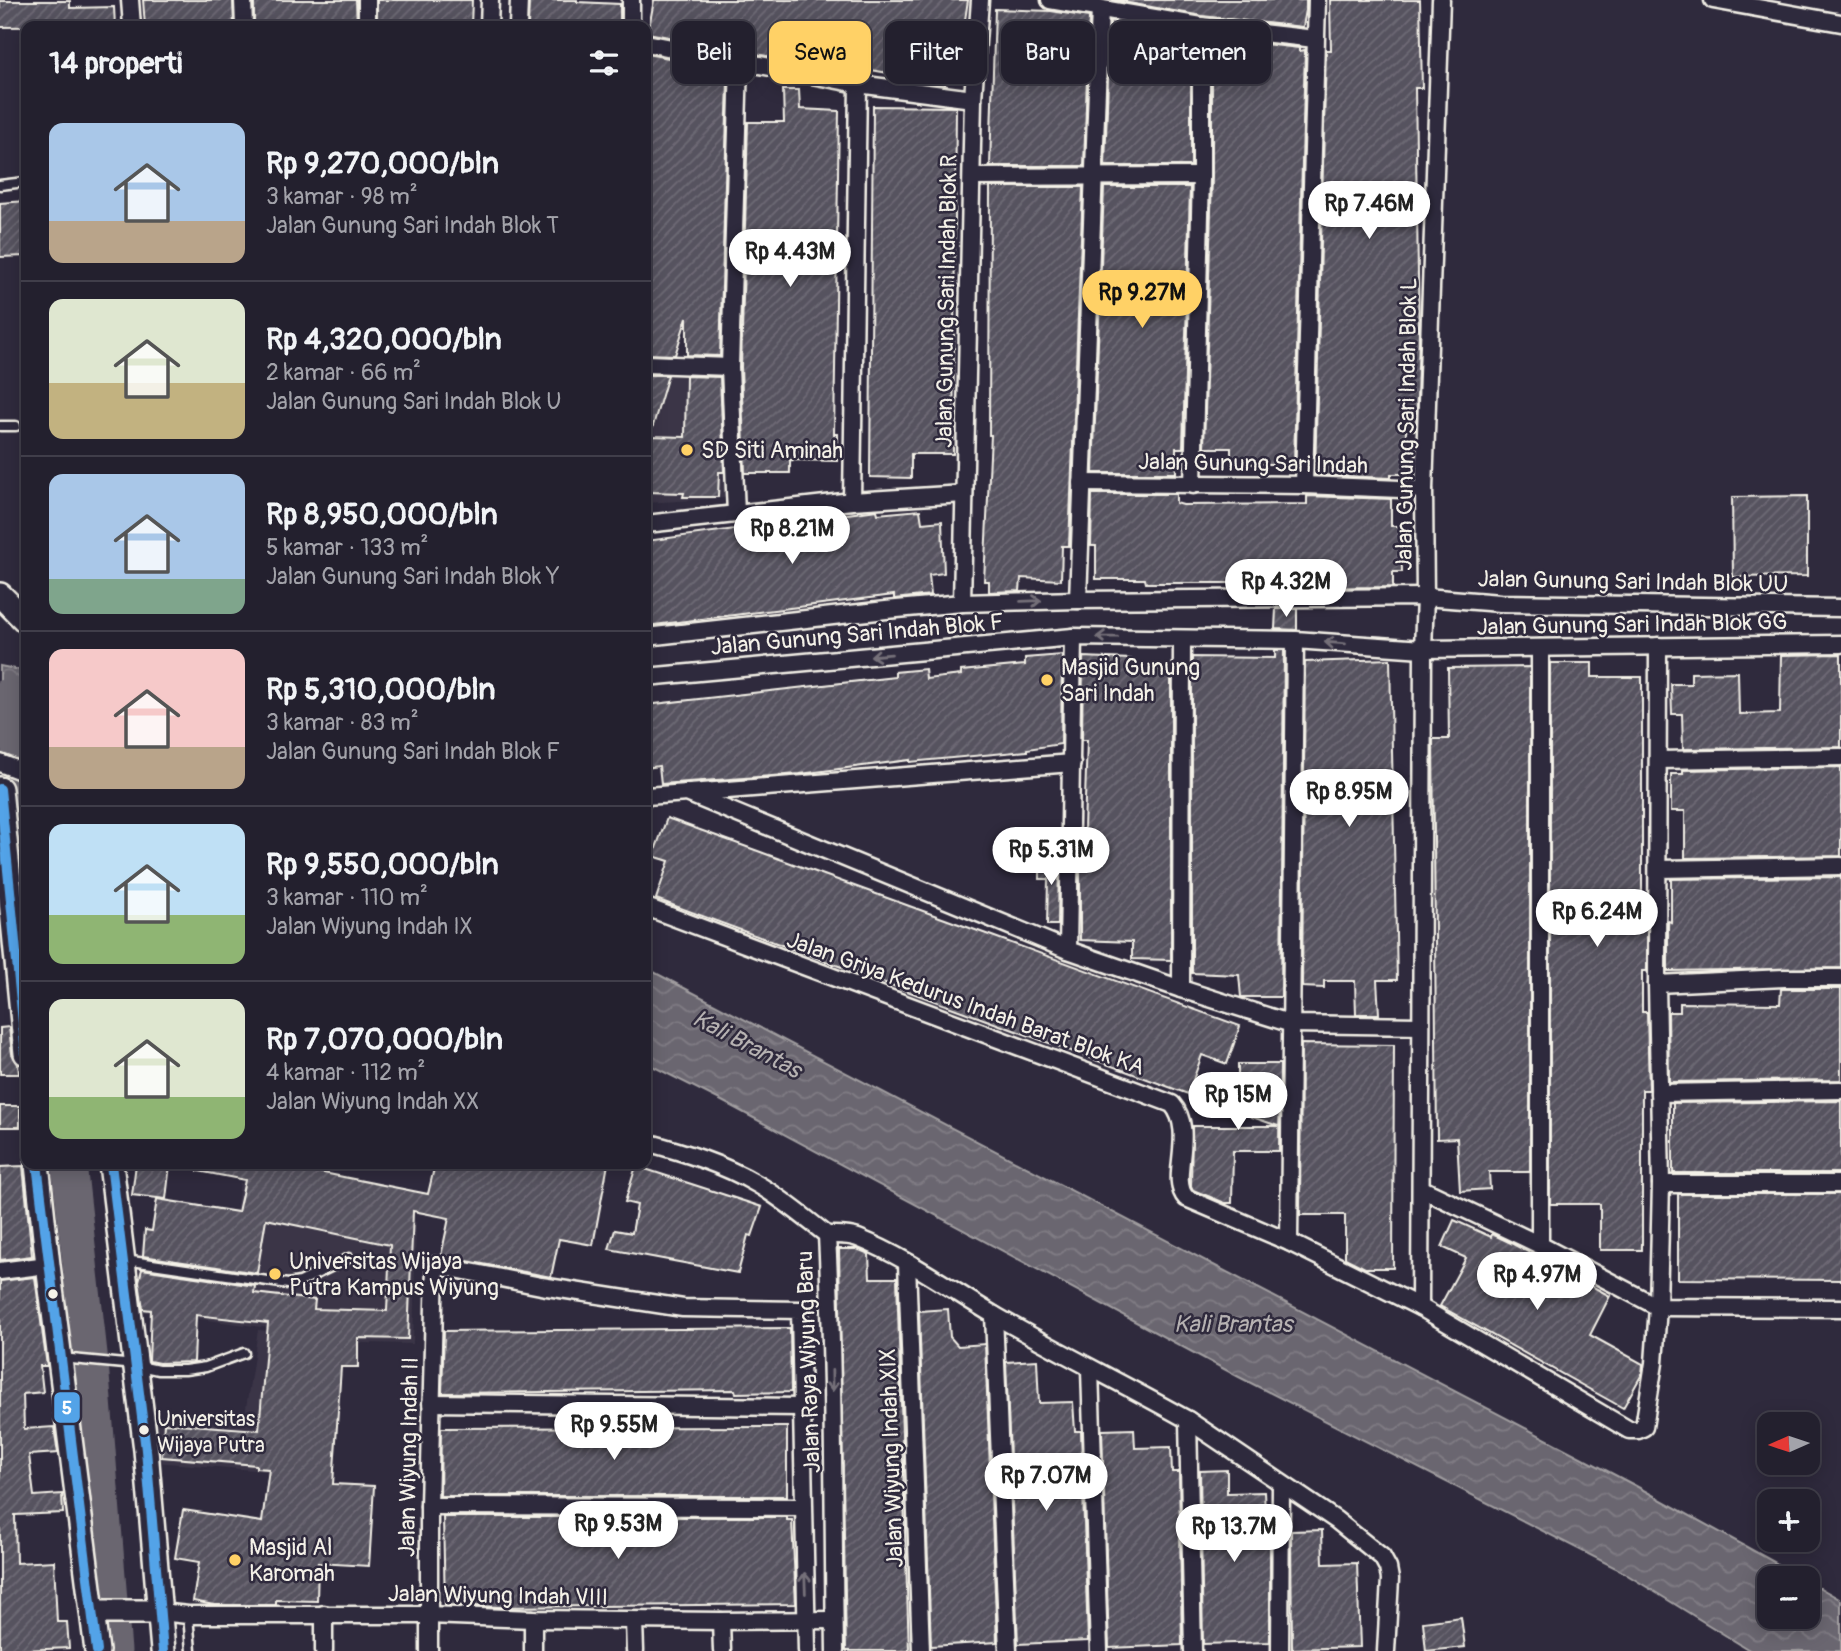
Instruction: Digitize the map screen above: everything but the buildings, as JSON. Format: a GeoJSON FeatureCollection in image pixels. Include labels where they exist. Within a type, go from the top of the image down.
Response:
{"type":"FeatureCollection","features":[{"type":"Feature","properties":{"kind":"main road"},"geometry":{"type":"LineString","coordinates":[[0,595],[21,616]]}},
{"type":"Feature","properties":{"kind":"main road"},"geometry":{"type":"LineString","coordinates":[[0,789],[21,1005]]}},
{"type":"Feature","properties":{"kind":"main road"},"geometry":{"type":"LineString","coordinates":[[38,1169],[48,1265],[99,1612],[97,1651]]}},
{"type":"Feature","properties":{"kind":"main road"},"geometry":{"type":"LineString","coordinates":[[112,1169],[122,1260],[129,1365],[146,1450],[157,1612],[163,1651]]}},
{"type":"Feature","properties":{"kind":"main road"},"geometry":{"type":"LineString","coordinates":[[99,1612],[157,1612]]}},
{"type":"Feature","properties":{"kind":"street"},"geometry":{"type":"LineString","coordinates":[[130,0],[132,21]]}},
{"type":"Feature","properties":{"kind":"street"},"geometry":{"type":"LineString","coordinates":[[243,0],[244,21]]}},
{"type":"Feature","properties":{"kind":"street"},"geometry":{"type":"LineString","coordinates":[[367,0],[367,21]]}},
{"type":"Feature","properties":{"kind":"street"},"geometry":{"type":"LineString","coordinates":[[489,21],[491,0]]}},
{"type":"Feature","properties":{"kind":"street"},"geometry":{"type":"LineString","coordinates":[[518,21],[519,0]]}},
{"type":"Feature","properties":{"kind":"street"},"geometry":{"type":"LineString","coordinates":[[631,0],[631,21]]}},
{"type":"Feature","properties":{"kind":"street","name":"Jalan Gunung Sari Indah Blok R"},"geometry":{"type":"LineString","coordinates":[[962,603],[973,99],[981,0]]}},
{"type":"Feature","properties":{"kind":"street"},"geometry":{"type":"LineString","coordinates":[[1050,0],[1173,21]]}},
{"type":"Feature","properties":{"kind":"street"},"geometry":{"type":"LineString","coordinates":[[1304,485],[1317,0]]}},
{"type":"Feature","properties":{"kind":"street","name":"Jalan Gunung Sari Indah Blok L"},"geometry":{"type":"LineString","coordinates":[[1420,1307],[1424,490],[1441,0]]}},
{"type":"Feature","properties":{"kind":"street"},"geometry":{"type":"LineString","coordinates":[[1713,0],[1841,23]]}},
{"type":"Feature","properties":{"kind":"street"},"geometry":{"type":"LineString","coordinates":[[1079,600],[1100,8]]}},
{"type":"Feature","properties":{"kind":"street"},"geometry":{"type":"LineString","coordinates":[[1271,34],[1315,39]]}},
{"type":"Feature","properties":{"kind":"street"},"geometry":{"type":"LineString","coordinates":[[651,44],[672,48]]}},
{"type":"Feature","properties":{"kind":"street"},"geometry":{"type":"LineString","coordinates":[[736,514],[730,367],[738,84]]}},
{"type":"Feature","properties":{"kind":"street"},"geometry":{"type":"LineString","coordinates":[[852,501],[858,84],[973,99]]}},
{"type":"Feature","properties":{"kind":"street"},"geometry":{"type":"LineString","coordinates":[[1193,485],[1201,84]]}},
{"type":"Feature","properties":{"kind":"street"},"geometry":{"type":"LineString","coordinates":[[972,177],[1201,176]]}},
{"type":"Feature","properties":{"kind":"street"},"geometry":{"type":"LineString","coordinates":[[651,364],[730,367]]}},
{"type":"Feature","properties":{"kind":"street","name":"Jalan Gunung Sari Indah"},"geometry":{"type":"LineString","coordinates":[[1082,483],[1304,485],[1424,490]]}},
{"type":"Feature","properties":{"kind":"street"},"geometry":{"type":"LineString","coordinates":[[651,523],[852,501],[964,494]]}},
{"type":"Feature","properties":{"kind":"street","name":"Jalan Gunung Sari Indah Blok UU"},"geometry":{"type":"LineString","coordinates":[[651,636],[962,603],[1079,600],[1425,597],[1500,603],[1841,608]]}},
{"type":"Feature","properties":{"kind":"street"},"geometry":{"type":"LineString","coordinates":[[1068,950],[1073,637]]}},
{"type":"Feature","properties":{"kind":"street","name":"Jalan Gunung Sari Indah Blok F"},"geometry":{"type":"LineString","coordinates":[[651,677],[1073,637],[1295,640],[1423,649]]}},
{"type":"Feature","properties":{"kind":"street"},"geometry":{"type":"LineString","coordinates":[[1181,989],[1182,639]]}},
{"type":"Feature","properties":{"kind":"street"},"geometry":{"type":"LineString","coordinates":[[1289,1242],[1295,640]]}},
{"type":"Feature","properties":{"kind":"street","name":"Jalan Gunung Sari Indah Blok GG"},"geometry":{"type":"LineString","coordinates":[[1423,649],[1841,644]]}},
{"type":"Feature","properties":{"kind":"street"},"geometry":{"type":"LineString","coordinates":[[1658,646],[1657,984],[1661,1184],[1658,1307]]}},
{"type":"Feature","properties":{"kind":"street"},"geometry":{"type":"LineString","coordinates":[[1540,648],[1540,1245]]}},
{"type":"Feature","properties":{"kind":"street"},"geometry":{"type":"LineString","coordinates":[[1659,760],[1841,757]]}},
{"type":"Feature","properties":{"kind":"street"},"geometry":{"type":"LineString","coordinates":[[0,763],[21,770]]}},
{"type":"Feature","properties":{"kind":"street"},"geometry":{"type":"LineString","coordinates":[[651,796],[1072,763]]}},
{"type":"Feature","properties":{"kind":"street"},"geometry":{"type":"LineString","coordinates":[[687,793],[1068,950],[1181,989],[1292,1024],[1420,1026]]}},
{"type":"Feature","properties":{"kind":"street"},"geometry":{"type":"LineString","coordinates":[[1658,869],[1841,866]]}},
{"type":"Feature","properties":{"kind":"street","name":"Jalan Griya Kedurus Indah Barat Blok KA"},"geometry":{"type":"LineString","coordinates":[[651,909],[1172,1104],[1183,1125],[1180,1182],[1184,1197],[1289,1242],[1420,1307],[1635,1429],[1644,1427],[1654,1363],[1658,1307]]}},
{"type":"Feature","properties":{"kind":"street"},"geometry":{"type":"LineString","coordinates":[[1657,984],[1841,978]]}},
{"type":"Feature","properties":{"kind":"street"},"geometry":{"type":"LineString","coordinates":[[1658,1093],[1841,1090]]}},
{"type":"Feature","properties":{"kind":"street","name":"Jalan Raya Wiyung Baru"},"geometry":{"type":"LineString","coordinates":[[651,1143],[675,1150],[757,1183],[827,1235],[835,1501],[835,1651]]}},
{"type":"Feature","properties":{"kind":"street"},"geometry":{"type":"LineString","coordinates":[[1661,1184],[1841,1184]]}},
{"type":"Feature","properties":{"kind":"street"},"geometry":{"type":"LineString","coordinates":[[1422,1189],[1540,1245],[1658,1307],[1841,1308]]}},
{"type":"Feature","properties":{"kind":"street"},"geometry":{"type":"LineString","coordinates":[[827,1235],[858,1237],[1090,1369],[1188,1420],[1336,1520],[1382,1557],[1388,1568],[1391,1579],[1386,1651]]}},
{"type":"Feature","properties":{"kind":"street","name":"Jalan Wiyung Indah XIX"},"geometry":{"type":"LineString","coordinates":[[907,1263],[921,1651]]}},
{"type":"Feature","properties":{"kind":"street"},"geometry":{"type":"LineString","coordinates":[[0,1271],[48,1265]]}},
{"type":"Feature","properties":{"kind":"street","name":"Jalan Raya Wiyung Baru"},"geometry":{"type":"LineString","coordinates":[[435,1265],[541,1286],[683,1308],[800,1310],[807,1651]]}},
{"type":"Feature","properties":{"kind":"street","name":"Jalan Wiyung Indah II"},"geometry":{"type":"LineString","coordinates":[[429,1651],[429,1506],[435,1265]]}},
{"type":"Feature","properties":{"kind":"street"},"geometry":{"type":"LineString","coordinates":[[994,1315],[1008,1651]]}},
{"type":"Feature","properties":{"kind":"street"},"geometry":{"type":"LineString","coordinates":[[1090,1369],[1099,1651]]}},
{"type":"Feature","properties":{"kind":"street"},"geometry":{"type":"LineString","coordinates":[[431,1403],[802,1407]]}},
{"type":"Feature","properties":{"kind":"street"},"geometry":{"type":"LineString","coordinates":[[1188,1420],[1193,1651]]}},
{"type":"Feature","properties":{"kind":"street"},"geometry":{"type":"LineString","coordinates":[[1280,1651],[1281,1484]]}},
{"type":"Feature","properties":{"kind":"street"},"geometry":{"type":"LineString","coordinates":[[429,1506],[803,1507]]}},
{"type":"Feature","properties":{"kind":"street","name":"Jalan Wiyung Indah VIII"},"geometry":{"type":"LineString","coordinates":[[157,1612],[188,1615],[834,1620]]}},
{"type":"Feature","properties":{"kind":"street"},"geometry":{"type":"LineString","coordinates":[[324,1614],[324,1651]]}},
{"type":"Feature","properties":{"kind":"street"},"geometry":{"type":"LineString","coordinates":[[533,1619],[533,1651]]}},
{"type":"Feature","properties":{"kind":"street"},"geometry":{"type":"LineString","coordinates":[[634,1620],[635,1651]]}},
{"type":"Feature","properties":{"kind":"street"},"geometry":{"type":"LineString","coordinates":[[722,1621],[722,1651]]}},
{"type":"Feature","properties":{"kind":"lane"},"geometry":{"type":"LineString","coordinates":[[0,185],[21,183]]}},
{"type":"Feature","properties":{"kind":"lane"},"geometry":{"type":"LineString","coordinates":[[0,426],[16,426]]}},
{"type":"Feature","properties":{"kind":"lane"},"geometry":{"type":"LineString","coordinates":[[122,1260],[288,1284],[300,1282],[349,1258]]}},
{"type":"Feature","properties":{"kind":"lane"},"geometry":{"type":"LineString","coordinates":[[61,1358],[158,1370],[185,1370],[206,1367],[244,1353]]}},
{"type":"Feature","properties":{"kind":"lane"},"geometry":{"type":"LineString","coordinates":[[188,1615],[191,1651]]}},
{"type":"Feature","properties":{"kind":"shaded area","name":"SD Siti Aminah"},"geometry":{"type":"Polygon","coordinates":[[[671,370],[726,371],[725,498],[651,503],[652,435],[671,370]]]}},
{"type":"Feature","properties":{"kind":"shaded area","name":"Universitas Wijaya Putra Kampus Wiyung"},"geometry":{"type":"Polygon","coordinates":[[[240,1183],[416,1222],[413,1344],[323,1342],[317,1334],[129,1310],[145,1228],[232,1238],[240,1183]]]}},
{"type":"Feature","properties":{"kind":"shaded area"},"geometry":{"type":"Polygon","coordinates":[[[258,1330],[305,1335],[293,1473],[155,1462],[156,1416],[244,1421],[258,1330]]]}},
{"type":"Feature","properties":{"kind":"water"},"geometry":{"type":"Polygon","coordinates":[[[0,666],[21,670],[21,744],[0,738],[0,666]]]}},
{"type":"Feature","properties":{"kind":"water","name":"Kali Brantas"},"geometry":{"type":"Polygon","coordinates":[[[651,971],[1636,1486],[1781,1566],[1757,1566],[1757,1629],[1820,1629],[1820,1588],[1841,1600],[1841,1651],[1751,1651],[1616,1568],[1239,1377],[651,1066],[651,971]]]}},
{"type":"Feature","properties":{"kind":"waterway"},"geometry":{"type":"LineString","coordinates":[[5,697],[21,763]]}},
{"type":"Feature","properties":{"kind":"waterway"},"geometry":{"type":"LineString","coordinates":[[70,1169],[91,1363],[114,1651]]}},
{"type":"Feature","properties":{"kind":"transit line","name":"5"},"geometry":{"type":"LineString","coordinates":[[0,789],[21,1002]]}},
{"type":"Feature","properties":{"kind":"transit line","name":"5"},"geometry":{"type":"LineString","coordinates":[[38,1169],[97,1651]]}},
{"type":"Feature","properties":{"kind":"transit line","name":"5"},"geometry":{"type":"LineString","coordinates":[[112,1169],[146,1450],[163,1651]]}},
{"type":"Feature","properties":{"kind":"place","name":"SD Siti Aminah"},"geometry":{"type":"Point","coordinates":[687,450]}},
{"type":"Feature","properties":{"kind":"place","name":"Masjid Gunung Sari Indah"},"geometry":{"type":"Point","coordinates":[1047,680]}},
{"type":"Feature","properties":{"kind":"place","name":"Universitas Wijaya Putra Kampus Wiyung"},"geometry":{"type":"Point","coordinates":[275,1274]}},
{"type":"Feature","properties":{"kind":"place","name":"Universitas Wijaya Putra"},"geometry":{"type":"Point","coordinates":[144,1430]}},
{"type":"Feature","properties":{"kind":"place","name":"Masjid Al Karomah"},"geometry":{"type":"Point","coordinates":[235,1560]}}]}
